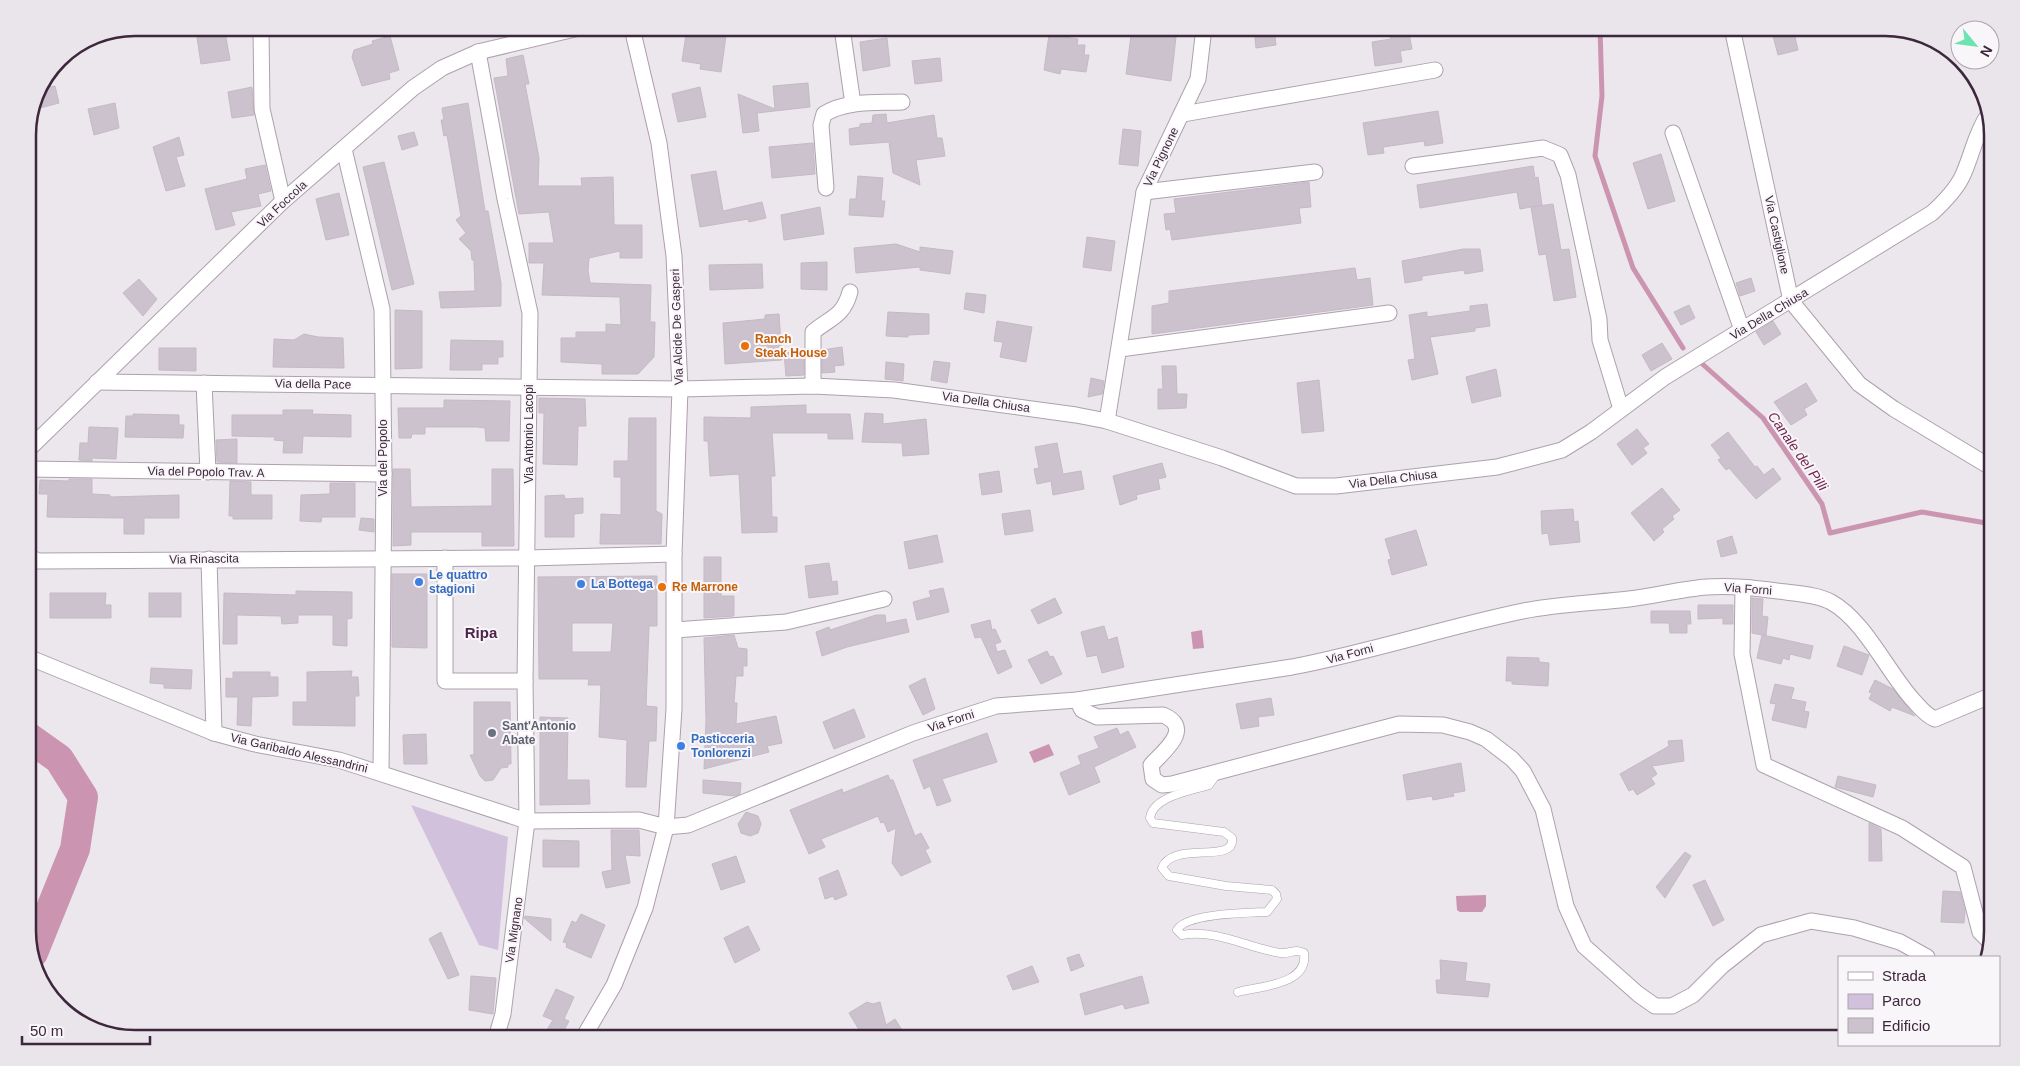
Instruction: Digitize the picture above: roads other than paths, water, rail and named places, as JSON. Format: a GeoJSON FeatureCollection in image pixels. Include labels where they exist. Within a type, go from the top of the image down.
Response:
{"type":"FeatureCollection","features":[{"type":"Feature","properties":{"kind":"street"},"geometry":{"type":"LineString","coordinates":[[261,36],[262,109],[283,201]]}},
{"type":"Feature","properties":{"kind":"street","name":"Via Foccola"},"geometry":{"type":"LineString","coordinates":[[36,442],[283,201],[413,88],[442,68],[478,52],[545,36]]}},
{"type":"Feature","properties":{"kind":"street","name":"Via Alcide De Gasperi"},"geometry":{"type":"LineString","coordinates":[[588,1030],[614,985],[645,908],[666,827],[674,709],[674,554],[680,389],[673,247],[659,142],[634,36]]}},
{"type":"Feature","properties":{"kind":"street"},"geometry":{"type":"LineString","coordinates":[[843,36],[853,104]]}},
{"type":"Feature","properties":{"kind":"street","name":"Via Pignone"},"geometry":{"type":"LineString","coordinates":[[1107,422],[1144,192],[1183,114],[1198,79],[1203,36]]}},
{"type":"Feature","properties":{"kind":"street","name":"Via Castiglione"},"geometry":{"type":"LineString","coordinates":[[1734,36],[1791,301],[1859,384],[1894,409],[1984,463]]}},
{"type":"Feature","properties":{"kind":"street","name":"Via Antonio Lacopi"},"geometry":{"type":"LineString","coordinates":[[478,52],[505,199],[530,313],[525,681],[527,821]]}},
{"type":"Feature","properties":{"kind":"street"},"geometry":{"type":"LineString","coordinates":[[1183,114],[1435,70]]}},
{"type":"Feature","properties":{"kind":"street"},"geometry":{"type":"LineString","coordinates":[[826,188],[821,125],[824,114],[834,108],[853,104],[902,102]]}},
{"type":"Feature","properties":{"kind":"street","name":"Via Della Chiusa"},"geometry":{"type":"LineString","coordinates":[[529,386],[680,389],[813,386],[894,390],[1076,415],[1107,422],[1222,458],[1296,486],[1336,486],[1497,467],[1562,450],[1591,432],[1665,377],[1932,213],[1952,194],[1963,176],[1979,128],[1983,122]]}},
{"type":"Feature","properties":{"kind":"street"},"geometry":{"type":"LineString","coordinates":[[1673,133],[1742,330]]}},
{"type":"Feature","properties":{"kind":"street"},"geometry":{"type":"LineString","coordinates":[[1413,166],[1543,148],[1560,155],[1568,175],[1598,319],[1600,340],[1621,409]]}},
{"type":"Feature","properties":{"kind":"street","name":"Via del Popolo"},"geometry":{"type":"LineString","coordinates":[[344,149],[382,309],[384,474],[381,772]]}},
{"type":"Feature","properties":{"kind":"street"},"geometry":{"type":"LineString","coordinates":[[1144,192],[1314,172]]}},
{"type":"Feature","properties":{"kind":"street"},"geometry":{"type":"LineString","coordinates":[[813,386],[813,332],[838,316],[846,305],[850,292]]}},
{"type":"Feature","properties":{"kind":"street"},"geometry":{"type":"LineString","coordinates":[[1120,349],[1389,313]]}},
{"type":"Feature","properties":{"kind":"street","name":"Via della Pace"},"geometry":{"type":"LineString","coordinates":[[98,382],[529,386]]}},
{"type":"Feature","properties":{"kind":"street"},"geometry":{"type":"LineString","coordinates":[[204,383],[208,472]]}},
{"type":"Feature","properties":{"kind":"street","name":"Via del Popolo Trav. A"},"geometry":{"type":"LineString","coordinates":[[36,469],[384,474]]}},
{"type":"Feature","properties":{"kind":"street","name":"Via Rinascita"},"geometry":{"type":"LineString","coordinates":[[36,560],[528,558],[674,554]]}},
{"type":"Feature","properties":{"kind":"street"},"geometry":{"type":"LineString","coordinates":[[445,558],[445,682],[525,681]]}},
{"type":"Feature","properties":{"kind":"street"},"geometry":{"type":"LineString","coordinates":[[209,559],[214,733]]}},
{"type":"Feature","properties":{"kind":"street","name":"Via Forni"},"geometry":{"type":"LineString","coordinates":[[666,827],[688,825],[913,733],[996,706],[1076,700],[1316,662],[1441,629],[1526,610],[1630,599],[1708,587],[1742,588],[1816,597],[1831,602],[1853,621],[1874,645],[1882,662],[1927,716],[1935,719],[1984,698]]}},
{"type":"Feature","properties":{"kind":"street"},"geometry":{"type":"LineString","coordinates":[[1742,588],[1742,654],[1764,765],[1902,828],[1963,867],[1980,932],[1984,936]]}},
{"type":"Feature","properties":{"kind":"street"},"geometry":{"type":"LineString","coordinates":[[675,630],[786,622],[884,599]]}},
{"type":"Feature","properties":{"kind":"street","name":"Via Garibaldo Alessandrini"},"geometry":{"type":"LineString","coordinates":[[36,660],[214,733],[255,744],[339,760],[381,772],[527,821],[639,820],[666,827]]}},
{"type":"Feature","properties":{"kind":"street"},"geometry":{"type":"LineString","coordinates":[[1076,700],[1082,710],[1097,717],[1163,715],[1172,720],[1176,726],[1176,736],[1151,765],[1151,774],[1162,785],[1172,784],[1398,724],[1443,725],[1470,732],[1486,739],[1512,759],[1523,771],[1543,809],[1566,906],[1584,946],[1638,994],[1655,1006],[1672,1006],[1693,996],[1722,966],[1761,935],[1811,920],[1854,928],[1882,936],[1900,942],[1925,956]]}},
{"type":"Feature","properties":{"kind":"street","name":"Via Mignano"},"geometry":{"type":"LineString","coordinates":[[498,1030],[503,1014],[527,821]]}},
{"type":"Feature","properties":{"kind":"lane"},"geometry":{"type":"LineString","coordinates":[[1213,772],[1214,778],[1209,785],[1157,804],[1150,818],[1153,823],[1224,832],[1232,838],[1233,843],[1230,848],[1220,852],[1177,854],[1168,859],[1162,868],[1169,876],[1226,886],[1272,890],[1276,894],[1277,899],[1267,912],[1194,918],[1180,924],[1177,930],[1182,935],[1193,933],[1219,935],[1283,953],[1299,950],[1304,953],[1305,958],[1298,973],[1288,980],[1238,992]]}},
{"type":"Feature","properties":{"kind":"waterway","name":"Canale del Pilli"},"geometry":{"type":"LineString","coordinates":[[1600,36],[1602,96],[1595,156],[1633,268],[1683,348]]}},
{"type":"Feature","properties":{"kind":"waterway","name":"Canale del Pilli"},"geometry":{"type":"LineString","coordinates":[[1699,361],[1763,418],[1822,504],[1830,533],[1922,512],[1984,523]]}},
{"type":"Feature","properties":{"kind":"waterway"},"geometry":{"type":"LineString","coordinates":[[36,743],[59,759],[83,797],[75,849],[37,943]]}},
{"type":"Feature","properties":{"kind":"place","name":"Ranch Steak House"},"geometry":{"type":"Point","coordinates":[745,346]}},
{"type":"Feature","properties":{"kind":"place","name":"Le quattro stagioni"},"geometry":{"type":"Point","coordinates":[419,582]}},
{"type":"Feature","properties":{"kind":"place","name":"La Bottega"},"geometry":{"type":"Point","coordinates":[581,584]}},
{"type":"Feature","properties":{"kind":"place","name":"Re Marrone"},"geometry":{"type":"Point","coordinates":[662,587]}},
{"type":"Feature","properties":{"kind":"place","name":"Sant'Antonio Abate"},"geometry":{"type":"Point","coordinates":[492,733]}},
{"type":"Feature","properties":{"kind":"place","name":"Pasticceria Tonlorenzi"},"geometry":{"type":"Point","coordinates":[681,746]}},
{"type":"Feature","properties":{"kind":"district","name":"Ripa"},"geometry":{"type":"Point","coordinates":[481,633]}}]}
